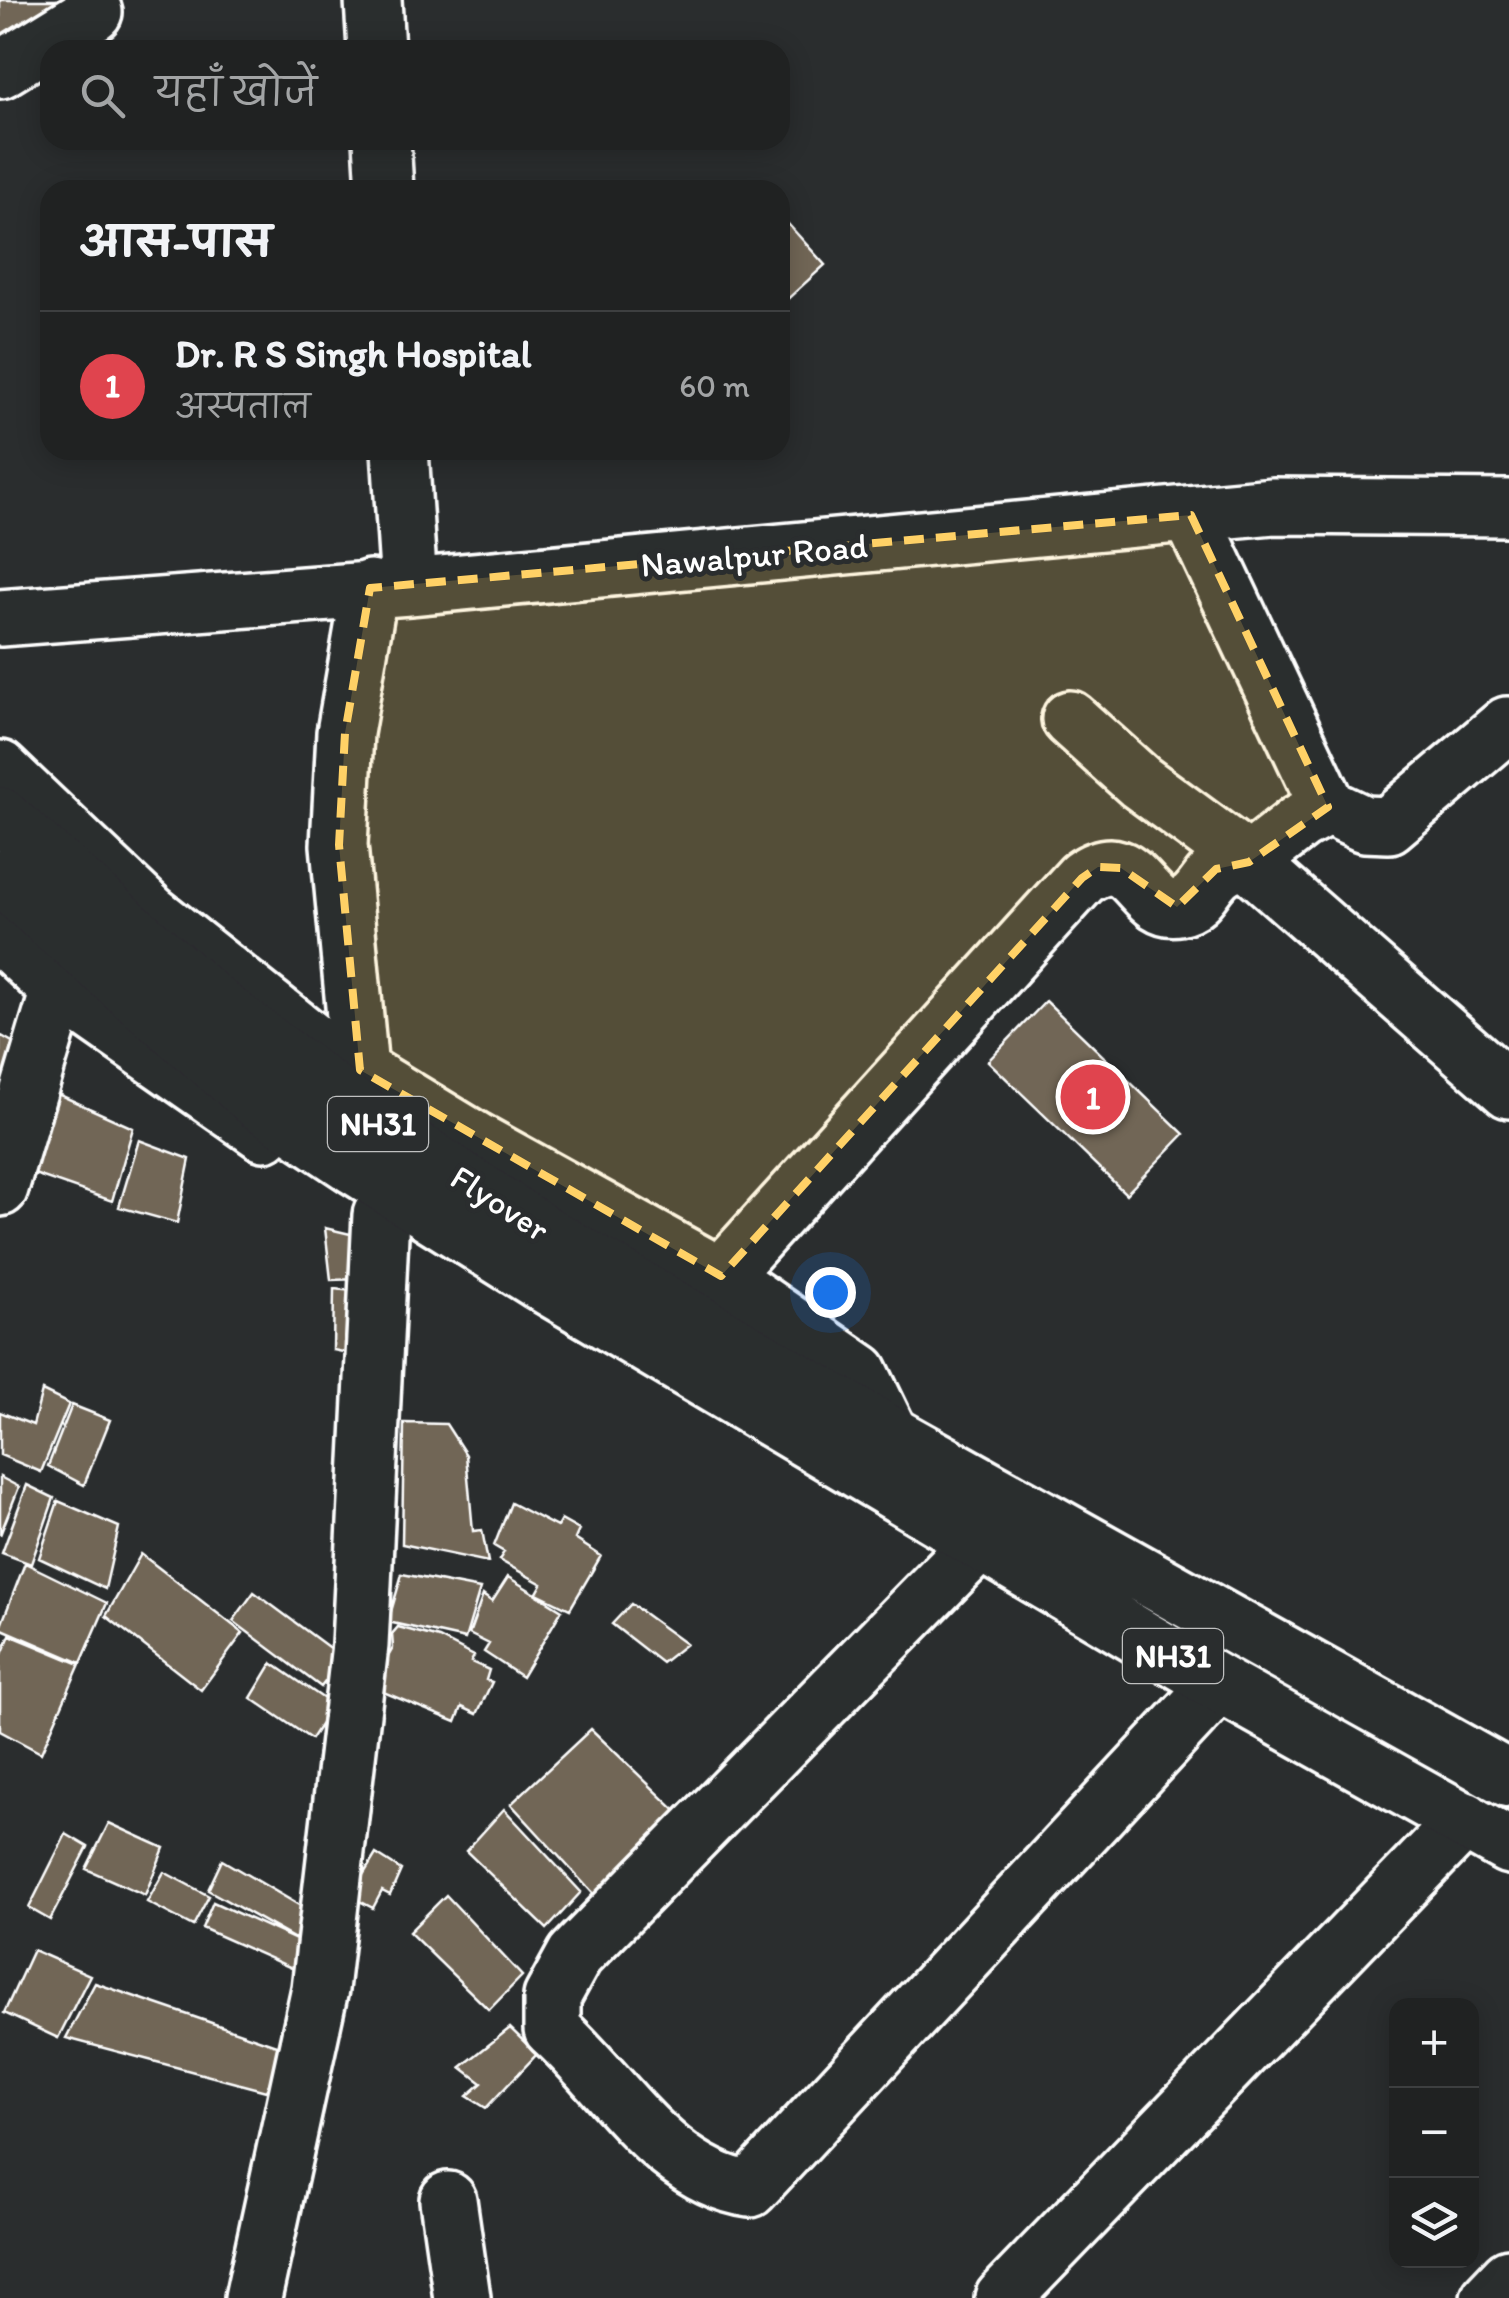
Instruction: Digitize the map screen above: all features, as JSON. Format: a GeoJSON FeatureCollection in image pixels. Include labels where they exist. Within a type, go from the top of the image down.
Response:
{"type":"FeatureCollection","features":[{"type":"Feature","properties":{"kind":"main road"},"geometry":{"type":"LineString","coordinates":[[373,0],[375,40]]}},
{"type":"Feature","properties":{"kind":"main road"},"geometry":{"type":"LineString","coordinates":[[49,40],[94,12]]}},
{"type":"Feature","properties":{"kind":"main road"},"geometry":{"type":"LineString","coordinates":[[0,70],[40,45]]}},
{"type":"Feature","properties":{"kind":"main road"},"geometry":{"type":"LineString","coordinates":[[382,150],[384,180]]}},
{"type":"Feature","properties":{"kind":"main road"},"geometry":{"type":"LineString","coordinates":[[360,1070],[339,845],[345,733],[389,588],[399,460]]}},
{"type":"Feature","properties":{"kind":"main road","name":"Nawalpur Road"},"geometry":{"type":"LineString","coordinates":[[0,618],[389,588],[1273,506],[1509,508]]}},
{"type":"Feature","properties":{"kind":"main road"},"geometry":{"type":"LineString","coordinates":[[1191,514],[1328,807],[1364,824],[1390,825],[1507,725]]}},
{"type":"Feature","properties":{"kind":"main road"},"geometry":{"type":"LineString","coordinates":[[1070,719],[1140,782],[1249,862],[1509,1090]]}},
{"type":"Feature","properties":{"kind":"main road"},"geometry":{"type":"LineString","coordinates":[[0,769],[150,912],[315,1043],[475,1140],[722,1276],[860,1372],[866,1446],[781,1451],[382,1215],[60,990],[0,935]]}},
{"type":"Feature","properties":{"kind":"main road"},"geometry":{"type":"LineString","coordinates":[[722,1276],[1082,878],[1098,866],[1122,868],[1162,904],[1176,907],[1193,899],[1216,869],[1232,862],[1249,862],[1300,822],[1328,807]]}},
{"type":"Feature","properties":{"kind":"main road","name":"Flyover"},"geometry":{"type":"LineString","coordinates":[[0,815],[215,1003],[356,1110],[866,1446]]}},
{"type":"Feature","properties":{"kind":"main road","name":"Flyover"},"geometry":{"type":"LineString","coordinates":[[0,878],[258,1102],[538,1280],[866,1446]]}},
{"type":"Feature","properties":{"kind":"main road"},"geometry":{"type":"LineString","coordinates":[[0,1188],[60,990]]}},
{"type":"Feature","properties":{"kind":"main road"},"geometry":{"type":"LineString","coordinates":[[252,2298],[320,1989],[360,1644],[382,1215]]}},
{"type":"Feature","properties":{"kind":"main road","name":"NH31"},"geometry":{"type":"LineString","coordinates":[[866,1446],[980,1542],[1219,1684],[1487,1833]]}},
{"type":"Feature","properties":{"kind":"main road","name":"NH31"},"geometry":{"type":"LineString","coordinates":[[866,1446],[1509,1778]]}},
{"type":"Feature","properties":{"kind":"main road"},"geometry":{"type":"LineString","coordinates":[[980,1542],[575,1955],[552,1997],[552,2029],[590,2062],[650,2134],[707,2178],[750,2189],[1219,1684]]}},
{"type":"Feature","properties":{"kind":"main road"},"geometry":{"type":"LineString","coordinates":[[1003,2298],[1487,1833]]}},
{"type":"Feature","properties":{"kind":"main road"},"geometry":{"type":"LineString","coordinates":[[448,2200],[462,2298]]}},
{"type":"Feature","properties":{"kind":"main road"},"geometry":{"type":"LineString","coordinates":[[1489,2298],[1509,2278]]}},
{"type":"Feature","properties":{"kind":"highlighted area"},"geometry":{"type":"Polygon","coordinates":[[[1191,515],[1328,807],[1249,862],[1216,869],[1177,907],[1121,868],[1098,867],[1082,878],[721,1276],[360,1070],[339,845],[345,733],[370,588],[1191,515]]]}},
{"type":"Feature","properties":{"kind":"building"},"geometry":{"type":"Polygon","coordinates":[[[0,0],[56,0],[63,11],[0,52],[0,0]]]}},
{"type":"Feature","properties":{"kind":"building"},"geometry":{"type":"Polygon","coordinates":[[[790,226],[825,265],[790,297],[790,226]]]}},
{"type":"Feature","properties":{"kind":"building"},"geometry":{"type":"Polygon","coordinates":[[[1046,1001],[1184,1134],[1126,1194],[988,1061],[1046,1001]]]}},
{"type":"Feature","properties":{"kind":"building"},"geometry":{"type":"Polygon","coordinates":[[[0,1035],[23,1048],[0,1104],[0,1035]]]}},
{"type":"Feature","properties":{"kind":"building"},"geometry":{"type":"Polygon","coordinates":[[[40,1086],[133,1128],[112,1201],[14,1167],[40,1086]]]}},
{"type":"Feature","properties":{"kind":"building"},"geometry":{"type":"Polygon","coordinates":[[[139,1140],[190,1159],[177,1223],[119,1207],[139,1140]]]}},
{"type":"Feature","properties":{"kind":"building"},"geometry":{"type":"Polygon","coordinates":[[[325,1228],[363,1237],[361,1279],[331,1280],[325,1228]]]}},
{"type":"Feature","properties":{"kind":"building"},"geometry":{"type":"Polygon","coordinates":[[[334,1289],[363,1292],[358,1355],[333,1350],[334,1289]]]}},
{"type":"Feature","properties":{"kind":"building"},"geometry":{"type":"Polygon","coordinates":[[[42,1391],[69,1404],[41,1472],[0,1455],[0,1412],[33,1425],[42,1391]]]}},
{"type":"Feature","properties":{"kind":"building"},"geometry":{"type":"Polygon","coordinates":[[[72,1405],[110,1420],[84,1485],[48,1466],[72,1405]]]}},
{"type":"Feature","properties":{"kind":"building"},"geometry":{"type":"Polygon","coordinates":[[[404,1423],[446,1424],[466,1455],[473,1531],[482,1530],[488,1562],[402,1544],[404,1423]]]}},
{"type":"Feature","properties":{"kind":"building"},"geometry":{"type":"Polygon","coordinates":[[[0,1477],[19,1487],[0,1535],[0,1477]]]}},
{"type":"Feature","properties":{"kind":"building"},"geometry":{"type":"Polygon","coordinates":[[[27,1485],[54,1498],[31,1564],[2,1553],[27,1485]]]}},
{"type":"Feature","properties":{"kind":"building"},"geometry":{"type":"Polygon","coordinates":[[[58,1501],[119,1527],[105,1589],[39,1558],[58,1501]]]}},
{"type":"Feature","properties":{"kind":"building"},"geometry":{"type":"Polygon","coordinates":[[[511,1503],[557,1527],[561,1520],[579,1530],[575,1539],[601,1556],[570,1609],[537,1593],[542,1584],[499,1560],[504,1552],[494,1546],[511,1503]]]}},
{"type":"Feature","properties":{"kind":"building"},"geometry":{"type":"Polygon","coordinates":[[[141,1554],[243,1633],[201,1690],[106,1616],[141,1554]]]}},
{"type":"Feature","properties":{"kind":"building"},"geometry":{"type":"Polygon","coordinates":[[[25,1563],[107,1603],[81,1663],[0,1628],[25,1563]]]}},
{"type":"Feature","properties":{"kind":"building"},"geometry":{"type":"Polygon","coordinates":[[[402,1574],[480,1589],[465,1639],[388,1622],[402,1574]]]}},
{"type":"Feature","properties":{"kind":"building"},"geometry":{"type":"Polygon","coordinates":[[[508,1577],[562,1610],[522,1677],[484,1652],[489,1644],[469,1634],[483,1595],[492,1602],[508,1577]]]}},
{"type":"Feature","properties":{"kind":"building"},"geometry":{"type":"Polygon","coordinates":[[[254,1592],[343,1658],[321,1687],[233,1621],[254,1592]]]}},
{"type":"Feature","properties":{"kind":"building"},"geometry":{"type":"Polygon","coordinates":[[[631,1604],[686,1644],[662,1663],[612,1624],[631,1604]]]}},
{"type":"Feature","properties":{"kind":"building"},"geometry":{"type":"Polygon","coordinates":[[[398,1627],[439,1638],[474,1656],[471,1662],[489,1670],[486,1680],[492,1682],[477,1714],[462,1707],[456,1722],[371,1687],[393,1648],[392,1634],[398,1627]]]}},
{"type":"Feature","properties":{"kind":"building"},"geometry":{"type":"Polygon","coordinates":[[[10,1635],[80,1664],[41,1753],[0,1731],[0,1659],[10,1635]]]}},
{"type":"Feature","properties":{"kind":"building"},"geometry":{"type":"Polygon","coordinates":[[[272,1663],[333,1705],[311,1739],[251,1698],[272,1663]]]}},
{"type":"Feature","properties":{"kind":"building"},"geometry":{"type":"Polygon","coordinates":[[[591,1729],[691,1825],[609,1911],[511,1804],[591,1729]]]}},
{"type":"Feature","properties":{"kind":"building"},"geometry":{"type":"Polygon","coordinates":[[[504,1809],[581,1892],[547,1929],[466,1851],[504,1809]]]}},
{"type":"Feature","properties":{"kind":"building"},"geometry":{"type":"Polygon","coordinates":[[[109,1823],[164,1848],[145,1895],[86,1869],[109,1823]]]}},
{"type":"Feature","properties":{"kind":"building"},"geometry":{"type":"Polygon","coordinates":[[[66,1834],[88,1847],[50,1920],[29,1908],[66,1834]]]}},
{"type":"Feature","properties":{"kind":"building"},"geometry":{"type":"Polygon","coordinates":[[[376,1854],[401,1870],[390,1895],[382,1891],[373,1908],[350,1896],[376,1854]]]}},
{"type":"Feature","properties":{"kind":"building"},"geometry":{"type":"Polygon","coordinates":[[[222,1860],[309,1911],[295,1939],[208,1890],[222,1860]]]}},
{"type":"Feature","properties":{"kind":"building"},"geometry":{"type":"Polygon","coordinates":[[[164,1872],[209,1896],[193,1926],[147,1902],[164,1872]]]}},
{"type":"Feature","properties":{"kind":"building"},"geometry":{"type":"Polygon","coordinates":[[[446,1895],[522,1976],[489,2010],[409,1932],[446,1895]]]}},
{"type":"Feature","properties":{"kind":"building"},"geometry":{"type":"Polygon","coordinates":[[[213,1902],[305,1944],[294,1969],[202,1928],[213,1902]]]}},
{"type":"Feature","properties":{"kind":"building"},"geometry":{"type":"Polygon","coordinates":[[[33,1950],[90,1975],[58,2038],[4,2013],[33,1950]]]}},
{"type":"Feature","properties":{"kind":"building"},"geometry":{"type":"Polygon","coordinates":[[[95,1983],[285,2048],[266,2091],[66,2038],[95,1983]]]}},
{"type":"Feature","properties":{"kind":"building"},"geometry":{"type":"Polygon","coordinates":[[[510,2028],[537,2054],[486,2108],[467,2096],[482,2083],[461,2067],[510,2028]]]}},
{"type":"Feature","properties":{"kind":"place","name":"Dr. R S Singh Hospital"},"geometry":{"type":"Point","coordinates":[1093,1097]}}]}
